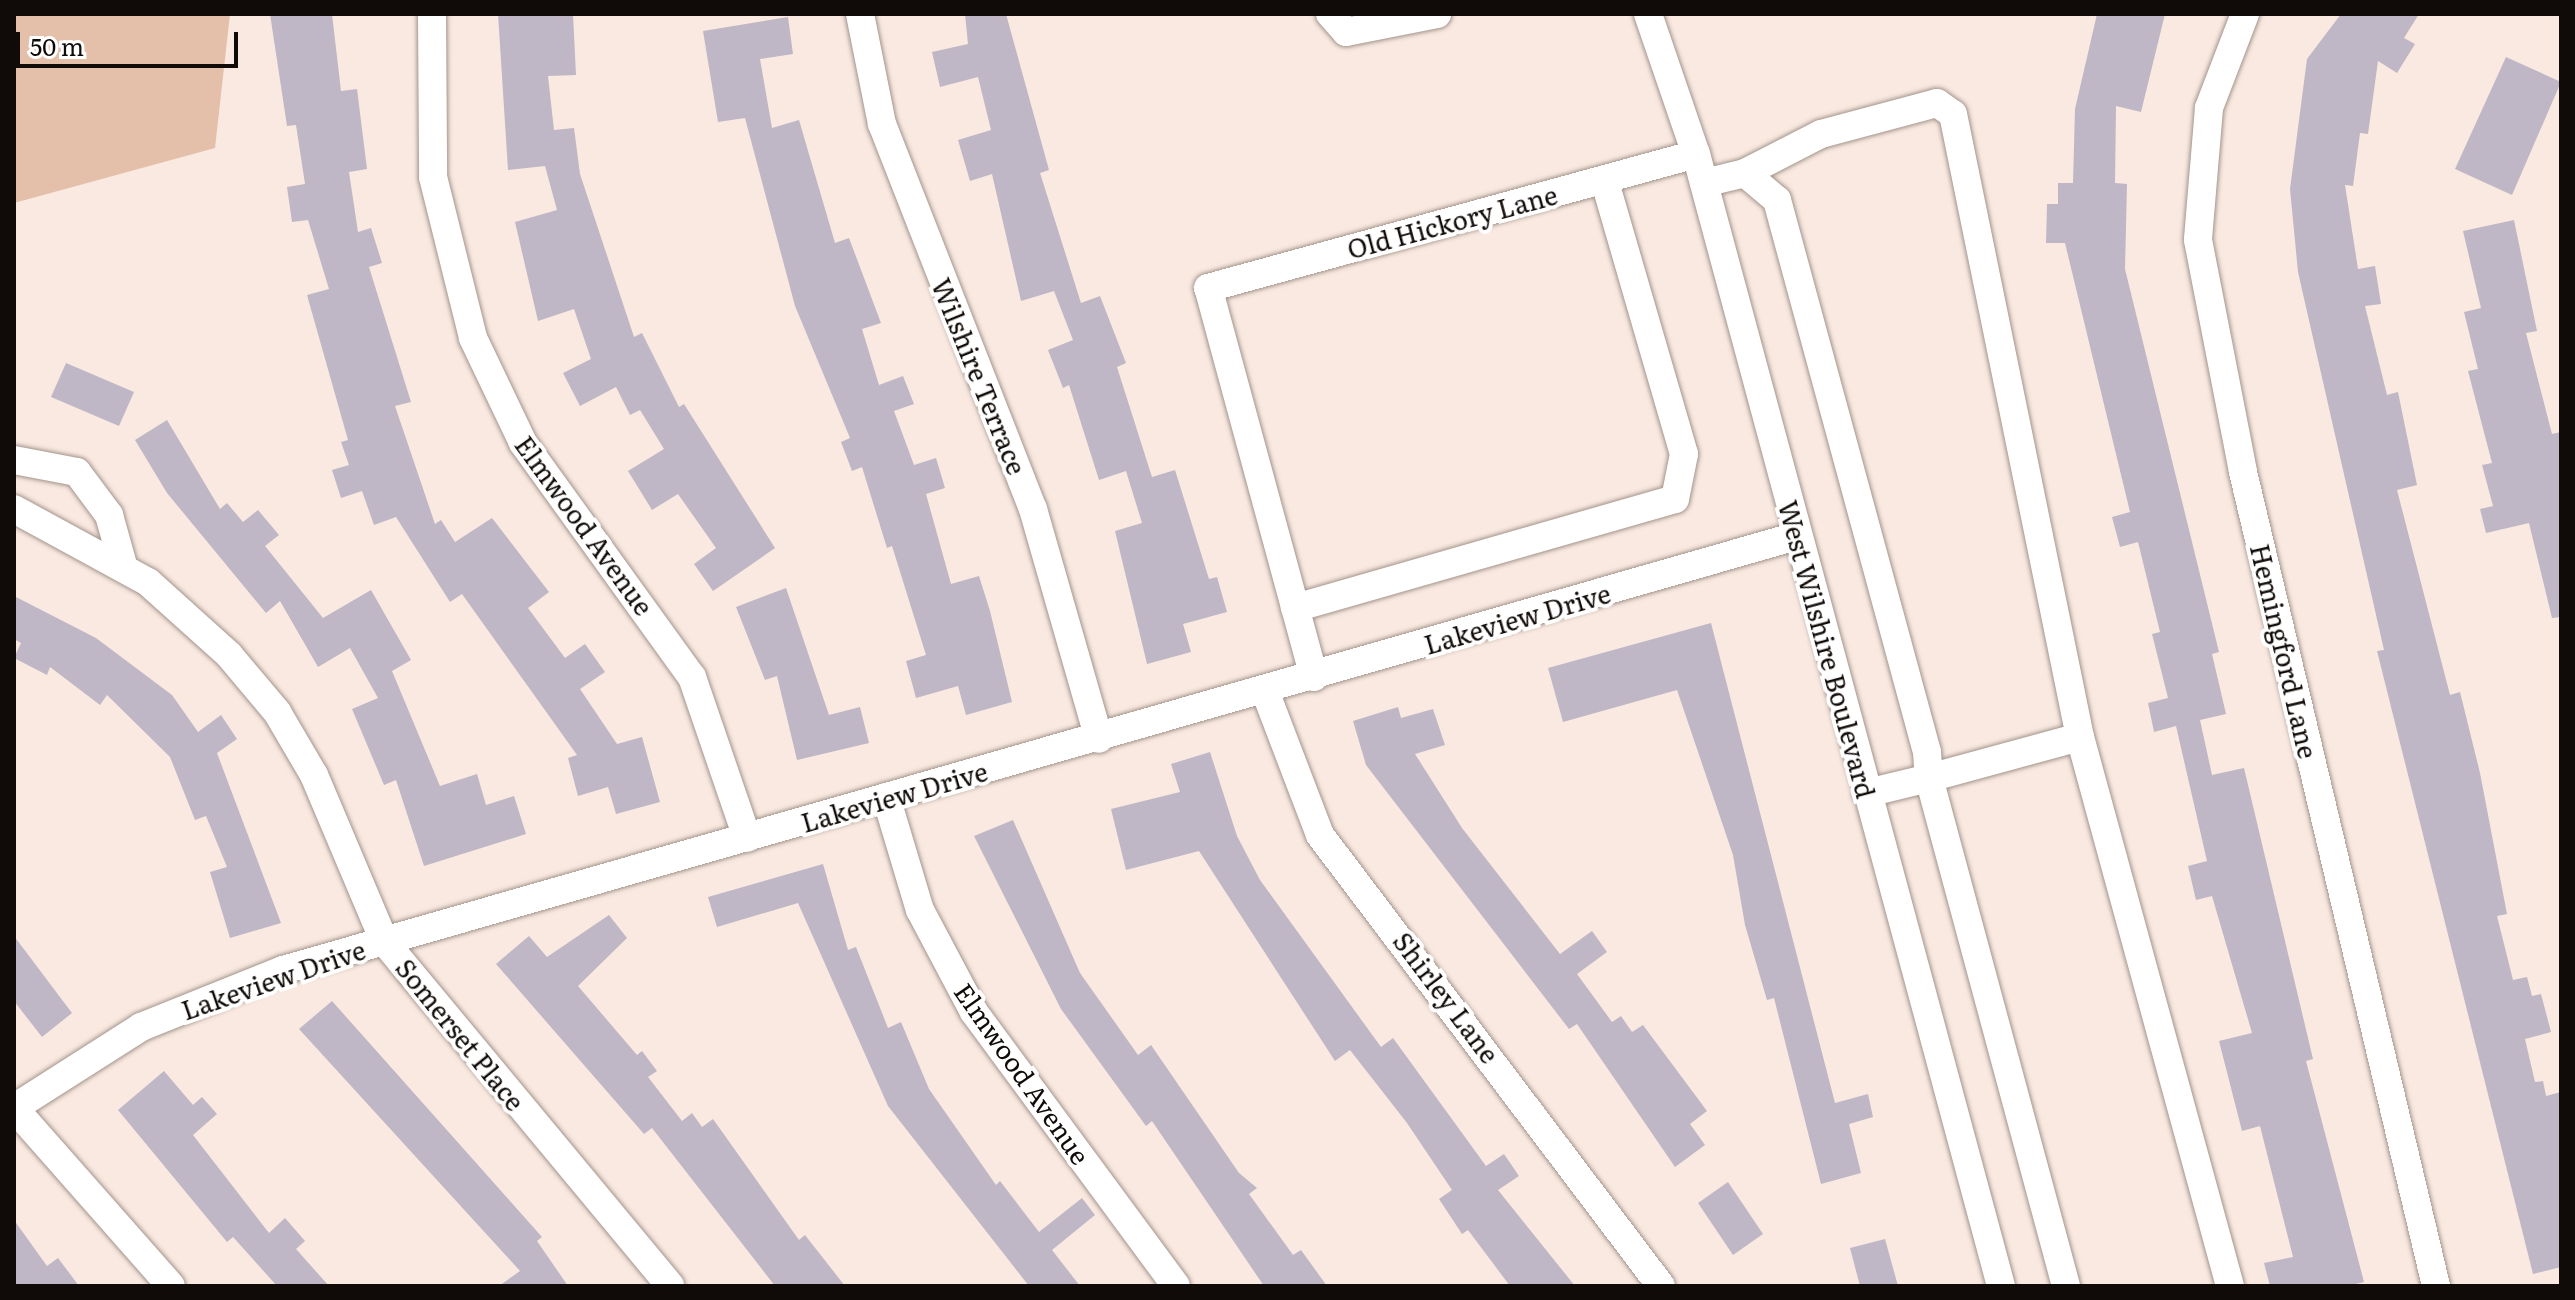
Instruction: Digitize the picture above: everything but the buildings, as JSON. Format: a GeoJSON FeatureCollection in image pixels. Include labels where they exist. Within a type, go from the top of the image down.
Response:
{"type":"FeatureCollection","features":[{"type":"Feature","properties":{"kind":"street","name":"Elmwood Avenue"},"geometry":{"type":"LineString","coordinates":[[432,14],[433,177],[473,338],[523,443],[692,677],[747,838]]}},
{"type":"Feature","properties":{"kind":"street","name":"Wilshire Terrace"},"geometry":{"type":"LineString","coordinates":[[860,14],[882,124],[1033,509],[1099,739]]}},
{"type":"Feature","properties":{"kind":"street"},"geometry":{"type":"LineString","coordinates":[[1330,14],[1346,32],[1437,14]]}},
{"type":"Feature","properties":{"kind":"street","name":"West Wilshire Boulevard"},"geometry":{"type":"LineString","coordinates":[[1648,14],[1696,154],[2001,1286]]}},
{"type":"Feature","properties":{"kind":"street","name":"Hemingford Lane"},"geometry":{"type":"LineString","coordinates":[[2245,14],[2209,108],[2198,240],[2243,472],[2436,1286]]}},
{"type":"Feature","properties":{"kind":"street"},"geometry":{"type":"LineString","coordinates":[[1704,183],[1745,173],[1821,134],[1937,103],[1953,114],[2080,737],[2230,1286]]}},
{"type":"Feature","properties":{"kind":"street","name":"Old Hickory Lane"},"geometry":{"type":"LineString","coordinates":[[1295,608],[1208,288],[1696,154]]}},
{"type":"Feature","properties":{"kind":"street"},"geometry":{"type":"LineString","coordinates":[[1745,173],[1777,200],[2066,1286]]}},
{"type":"Feature","properties":{"kind":"street"},"geometry":{"type":"LineString","coordinates":[[1314,677],[1295,608],[1675,499],[1684,454],[1604,179]]}},
{"type":"Feature","properties":{"kind":"street"},"geometry":{"type":"LineString","coordinates":[[14,460],[77,472],[109,515],[123,565]]}},
{"type":"Feature","properties":{"kind":"street","name":"Somerset Place"},"geometry":{"type":"LineString","coordinates":[[14,509],[123,565],[189,614],[277,712],[338,824],[384,941],[670,1286]]}},
{"type":"Feature","properties":{"kind":"street","name":"Lakeview Drive"},"geometry":{"type":"LineString","coordinates":[[14,1108],[94,1054],[199,1000],[384,941],[1099,739],[1797,536]]}},
{"type":"Feature","properties":{"kind":"street","name":"Shirley Lane"},"geometry":{"type":"LineString","coordinates":[[1265,691],[1320,835],[1661,1286]]}},
{"type":"Feature","properties":{"kind":"street"},"geometry":{"type":"LineString","coordinates":[[1867,793],[2080,737]]}},
{"type":"Feature","properties":{"kind":"street","name":"Elmwood Avenue"},"geometry":{"type":"LineString","coordinates":[[886,797],[920,910],[974,1012],[1176,1286]]}},
{"type":"Feature","properties":{"kind":"street"},"geometry":{"type":"LineString","coordinates":[[14,1108],[171,1286]]}},
{"type":"Feature","properties":{"kind":"shaded area"},"geometry":{"type":"Polygon","coordinates":[[[14,14],[230,14],[215,148],[14,203],[14,14]]]}}]}
